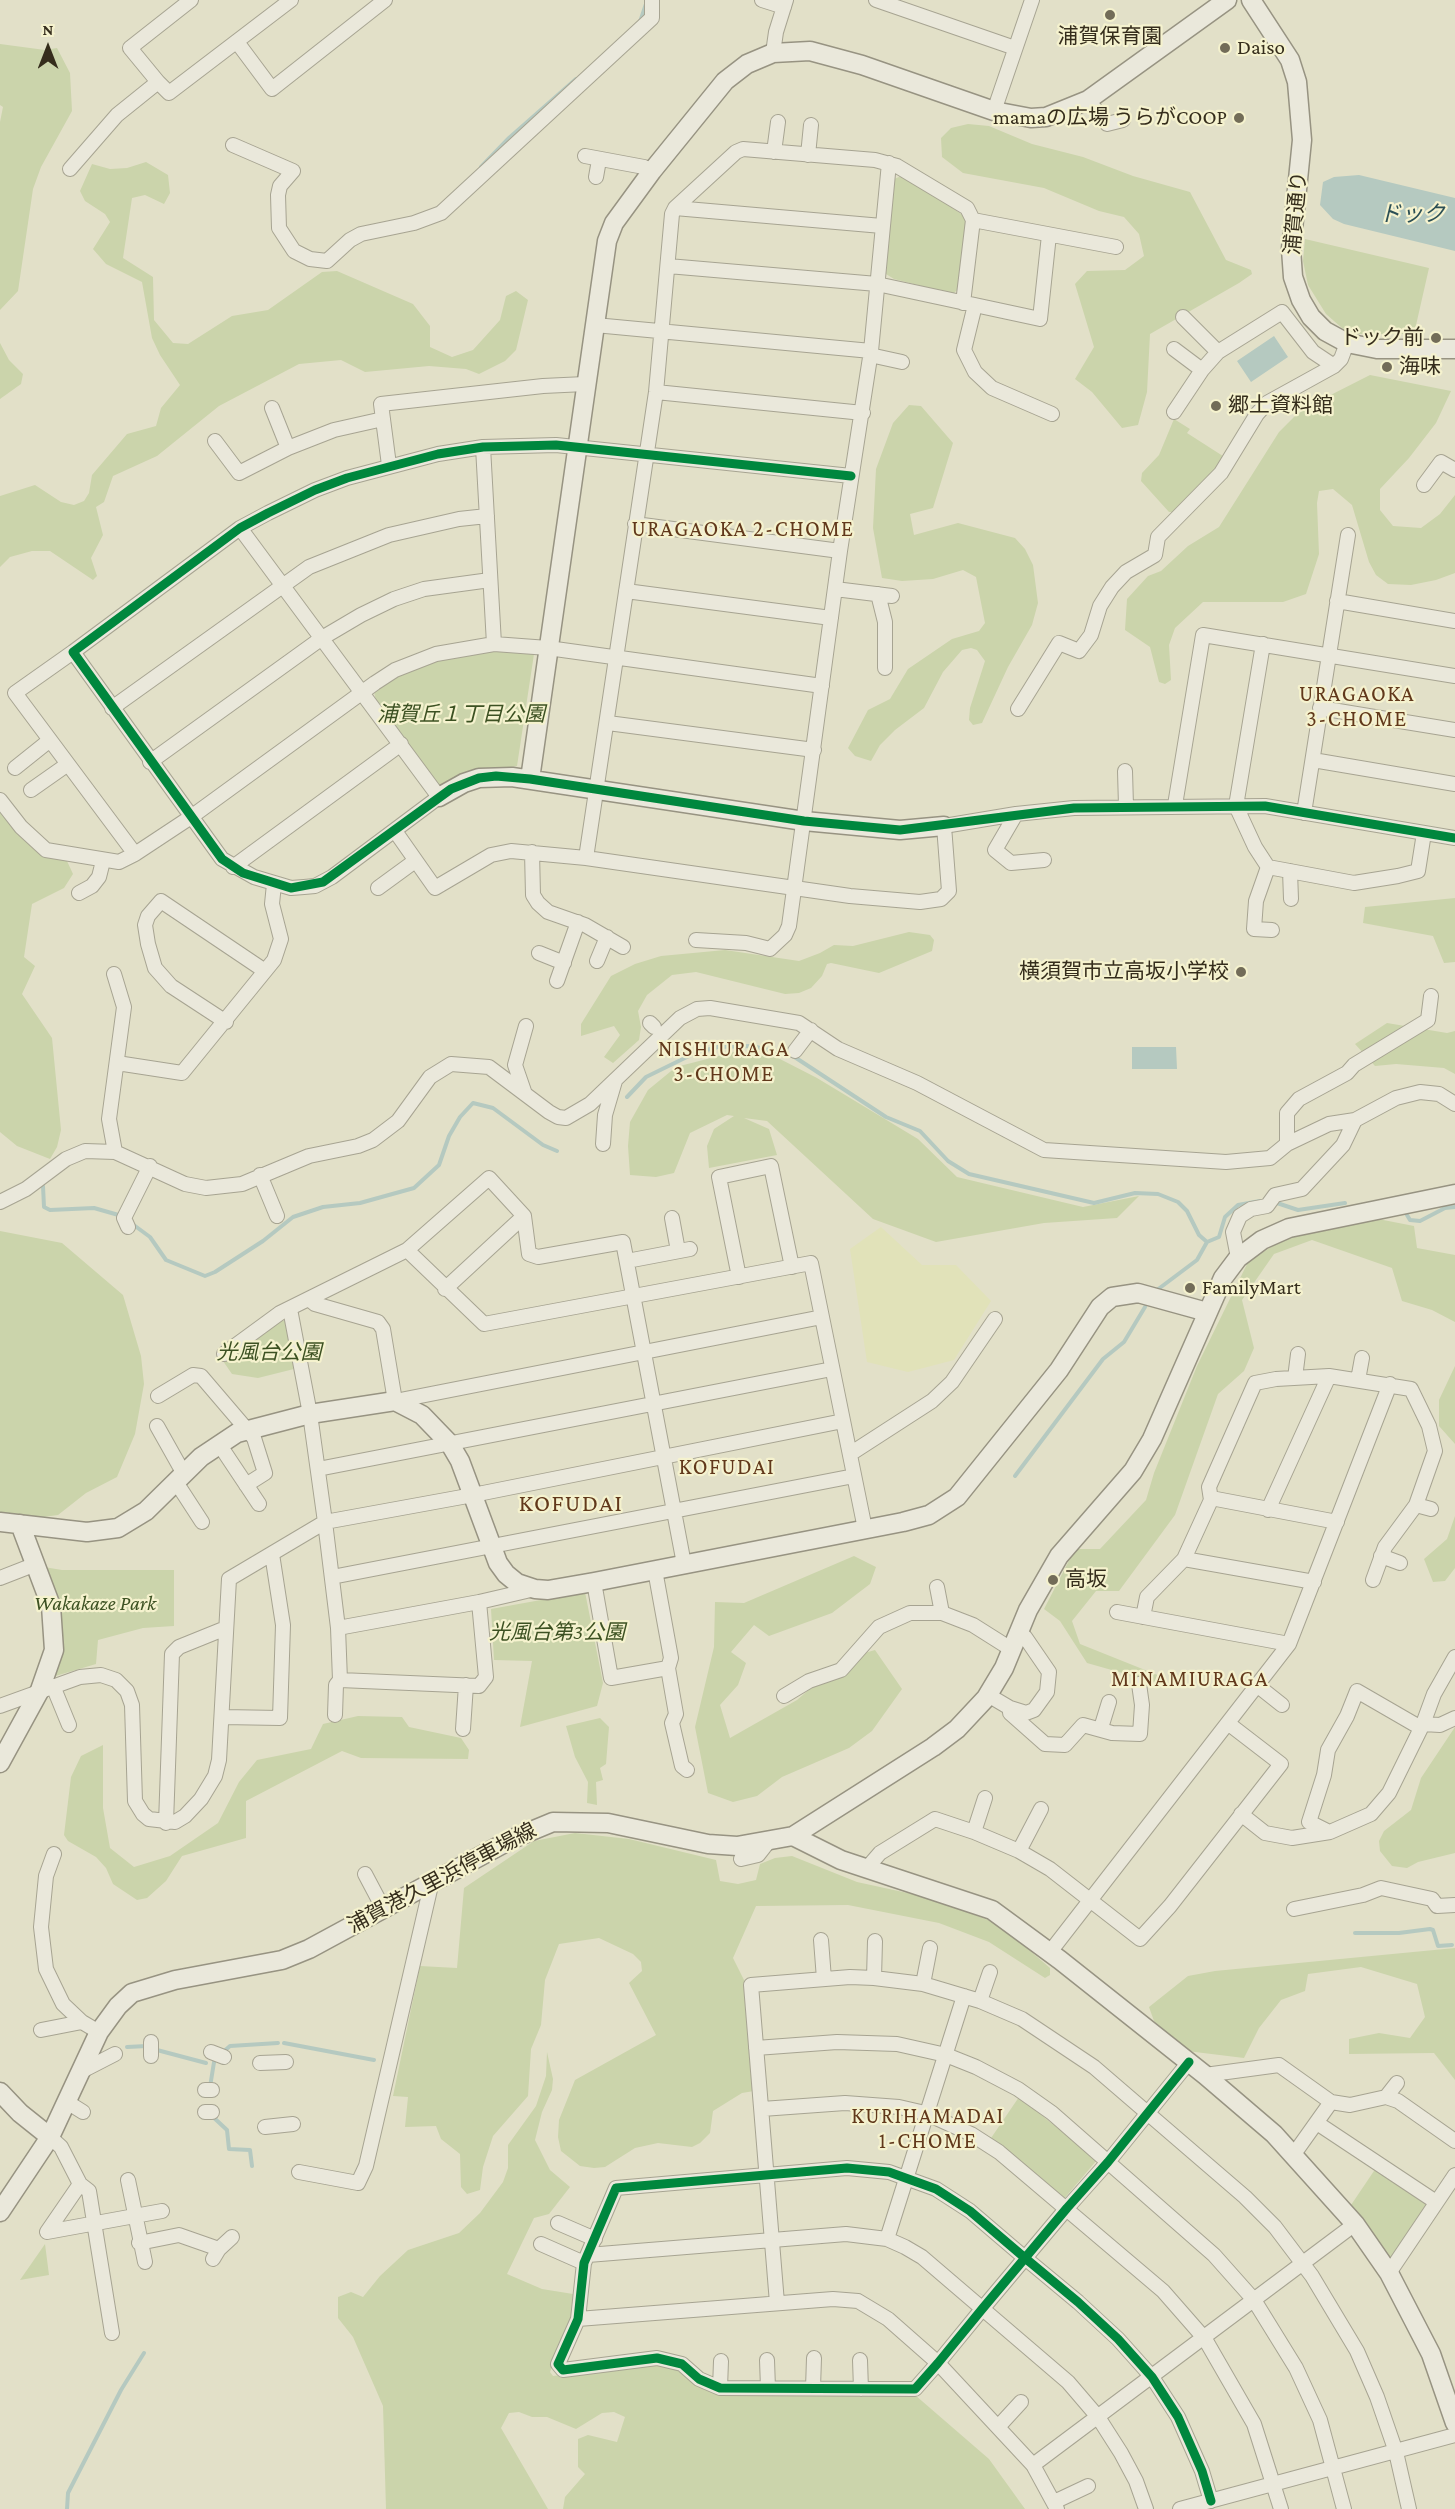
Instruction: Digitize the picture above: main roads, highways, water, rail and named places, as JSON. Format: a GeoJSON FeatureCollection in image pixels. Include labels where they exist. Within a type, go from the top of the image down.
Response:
{"type":"FeatureCollection","features":[{"type":"Feature","properties":{"kind":"water","name":"ドック"},"geometry":{"type":"Polygon","coordinates":[[[1359,175],[1455,198],[1455,251],[1344,224],[1333,219],[1320,205],[1323,182],[1334,177],[1359,175]]]}},
{"type":"Feature","properties":{"kind":"water"},"geometry":{"type":"Polygon","coordinates":[[[1274,336],[1288,357],[1251,382],[1237,361],[1274,336]]]}},
{"type":"Feature","properties":{"kind":"water"},"geometry":{"type":"Polygon","coordinates":[[[1132,1047],[1176,1047],[1177,1069],[1132,1069],[1132,1047]]]}},
{"type":"Feature","properties":{"kind":"waterway"},"geometry":{"type":"LineString","coordinates":[[640,22],[646,4]]}},
{"type":"Feature","properties":{"kind":"waterway"},"geometry":{"type":"LineString","coordinates":[[481,167],[509,138],[576,79]]}},
{"type":"Feature","properties":{"kind":"waterway"},"geometry":{"type":"LineString","coordinates":[[627,1097],[646,1077],[695,1053],[718,1047],[752,1046],[793,1056],[886,1117],[920,1131],[948,1161],[969,1174],[1094,1203],[1135,1193],[1158,1194],[1178,1202],[1187,1211],[1199,1235],[1207,1242],[1219,1237],[1225,1217],[1238,1205],[1260,1201]]}},
{"type":"Feature","properties":{"kind":"waterway"},"geometry":{"type":"LineString","coordinates":[[131,1223],[150,1237],[166,1260],[205,1276],[263,1241],[293,1217],[323,1207],[360,1203],[414,1188],[439,1165],[449,1136],[460,1117],[473,1103],[493,1108],[543,1145],[557,1151]]}},
{"type":"Feature","properties":{"kind":"waterway"},"geometry":{"type":"LineString","coordinates":[[43,1186],[44,1207],[50,1210],[94,1208],[122,1216]]}},
{"type":"Feature","properties":{"kind":"waterway"},"geometry":{"type":"LineString","coordinates":[[1274,1202],[1298,1210],[1345,1203]]}},
{"type":"Feature","properties":{"kind":"waterway"},"geometry":{"type":"LineString","coordinates":[[1404,1210],[1410,1220],[1420,1221],[1445,1208],[1455,1207]]}},
{"type":"Feature","properties":{"kind":"waterway"},"geometry":{"type":"LineString","coordinates":[[1157,1290],[1197,1260],[1207,1242]]}},
{"type":"Feature","properties":{"kind":"waterway"},"geometry":{"type":"LineString","coordinates":[[1015,1476],[1103,1359],[1124,1342],[1145,1307]]}},
{"type":"Feature","properties":{"kind":"waterway"},"geometry":{"type":"LineString","coordinates":[[1355,1933],[1399,1933],[1430,1929],[1433,1930],[1438,1946],[1452,1945]]}},
{"type":"Feature","properties":{"kind":"waterway"},"geometry":{"type":"LineString","coordinates":[[222,2053],[230,2046],[278,2043]]}},
{"type":"Feature","properties":{"kind":"waterway"},"geometry":{"type":"LineString","coordinates":[[284,2043],[374,2060]]}},
{"type":"Feature","properties":{"kind":"waterway"},"geometry":{"type":"LineString","coordinates":[[127,2047],[147,2046]]}},
{"type":"Feature","properties":{"kind":"waterway"},"geometry":{"type":"LineString","coordinates":[[157,2050],[206,2063]]}},
{"type":"Feature","properties":{"kind":"waterway"},"geometry":{"type":"LineString","coordinates":[[210,2087],[215,2056]]}},
{"type":"Feature","properties":{"kind":"waterway"},"geometry":{"type":"LineString","coordinates":[[212,2116],[227,2130],[229,2149],[250,2150],[252,2166]]}},
{"type":"Feature","properties":{"kind":"waterway"},"geometry":{"type":"LineString","coordinates":[[67,2509],[68,2493],[121,2390],[144,2353]]}},
{"type":"Feature","properties":{"kind":"place","name":"浦賀保育園"},"geometry":{"type":"Point","coordinates":[1110,15]}},
{"type":"Feature","properties":{"kind":"place","name":"Daiso"},"geometry":{"type":"Point","coordinates":[1225,48]}},
{"type":"Feature","properties":{"kind":"place","name":"mamaの広場 うらがCOOP"},"geometry":{"type":"Point","coordinates":[1239,118]}},
{"type":"Feature","properties":{"kind":"place","name":"ドック前"},"geometry":{"type":"Point","coordinates":[1436,338]}},
{"type":"Feature","properties":{"kind":"place","name":"海味"},"geometry":{"type":"Point","coordinates":[1387,367]}},
{"type":"Feature","properties":{"kind":"place","name":"郷土資料館"},"geometry":{"type":"Point","coordinates":[1216,406]}},
{"type":"Feature","properties":{"kind":"place","name":"横須賀市立高坂小学校"},"geometry":{"type":"Point","coordinates":[1241,972]}},
{"type":"Feature","properties":{"kind":"place","name":"FamilyMart"},"geometry":{"type":"Point","coordinates":[1190,1288]}},
{"type":"Feature","properties":{"kind":"place","name":"高坂"},"geometry":{"type":"Point","coordinates":[1053,1580]}},
{"type":"Feature","properties":{"kind":"district","name":"URAGAOKA 2-CHOME"},"geometry":{"type":"Point","coordinates":[743,529]}},
{"type":"Feature","properties":{"kind":"district","name":"URAGAOKA 3-CHOME"},"geometry":{"type":"Point","coordinates":[1357,706]}},
{"type":"Feature","properties":{"kind":"district","name":"NISHIURAGA 3-CHOME"},"geometry":{"type":"Point","coordinates":[724,1062]}},
{"type":"Feature","properties":{"kind":"district","name":"KOFUDAI"},"geometry":{"type":"Point","coordinates":[727,1467]}},
{"type":"Feature","properties":{"kind":"district","name":"KOFUDAI"},"geometry":{"type":"Point","coordinates":[571,1504]}},
{"type":"Feature","properties":{"kind":"district","name":"MINAMIURAGA"},"geometry":{"type":"Point","coordinates":[1190,1679]}},
{"type":"Feature","properties":{"kind":"district","name":"KURIHAMADAI 1-CHOME"},"geometry":{"type":"Point","coordinates":[928,2128]}},
{"type":"Feature","properties":{"kind":"park label","name":"浦賀丘１丁目公園"},"geometry":{"type":"Point","coordinates":[461,715]}},
{"type":"Feature","properties":{"kind":"park label","name":"光風台公園"},"geometry":{"type":"Point","coordinates":[269,1353]}},
{"type":"Feature","properties":{"kind":"park label","name":"Wakakaze Park"},"geometry":{"type":"Point","coordinates":[95,1604]}},
{"type":"Feature","properties":{"kind":"park label","name":"光風台第3公園"},"geometry":{"type":"Point","coordinates":[557,1633]}}]}
